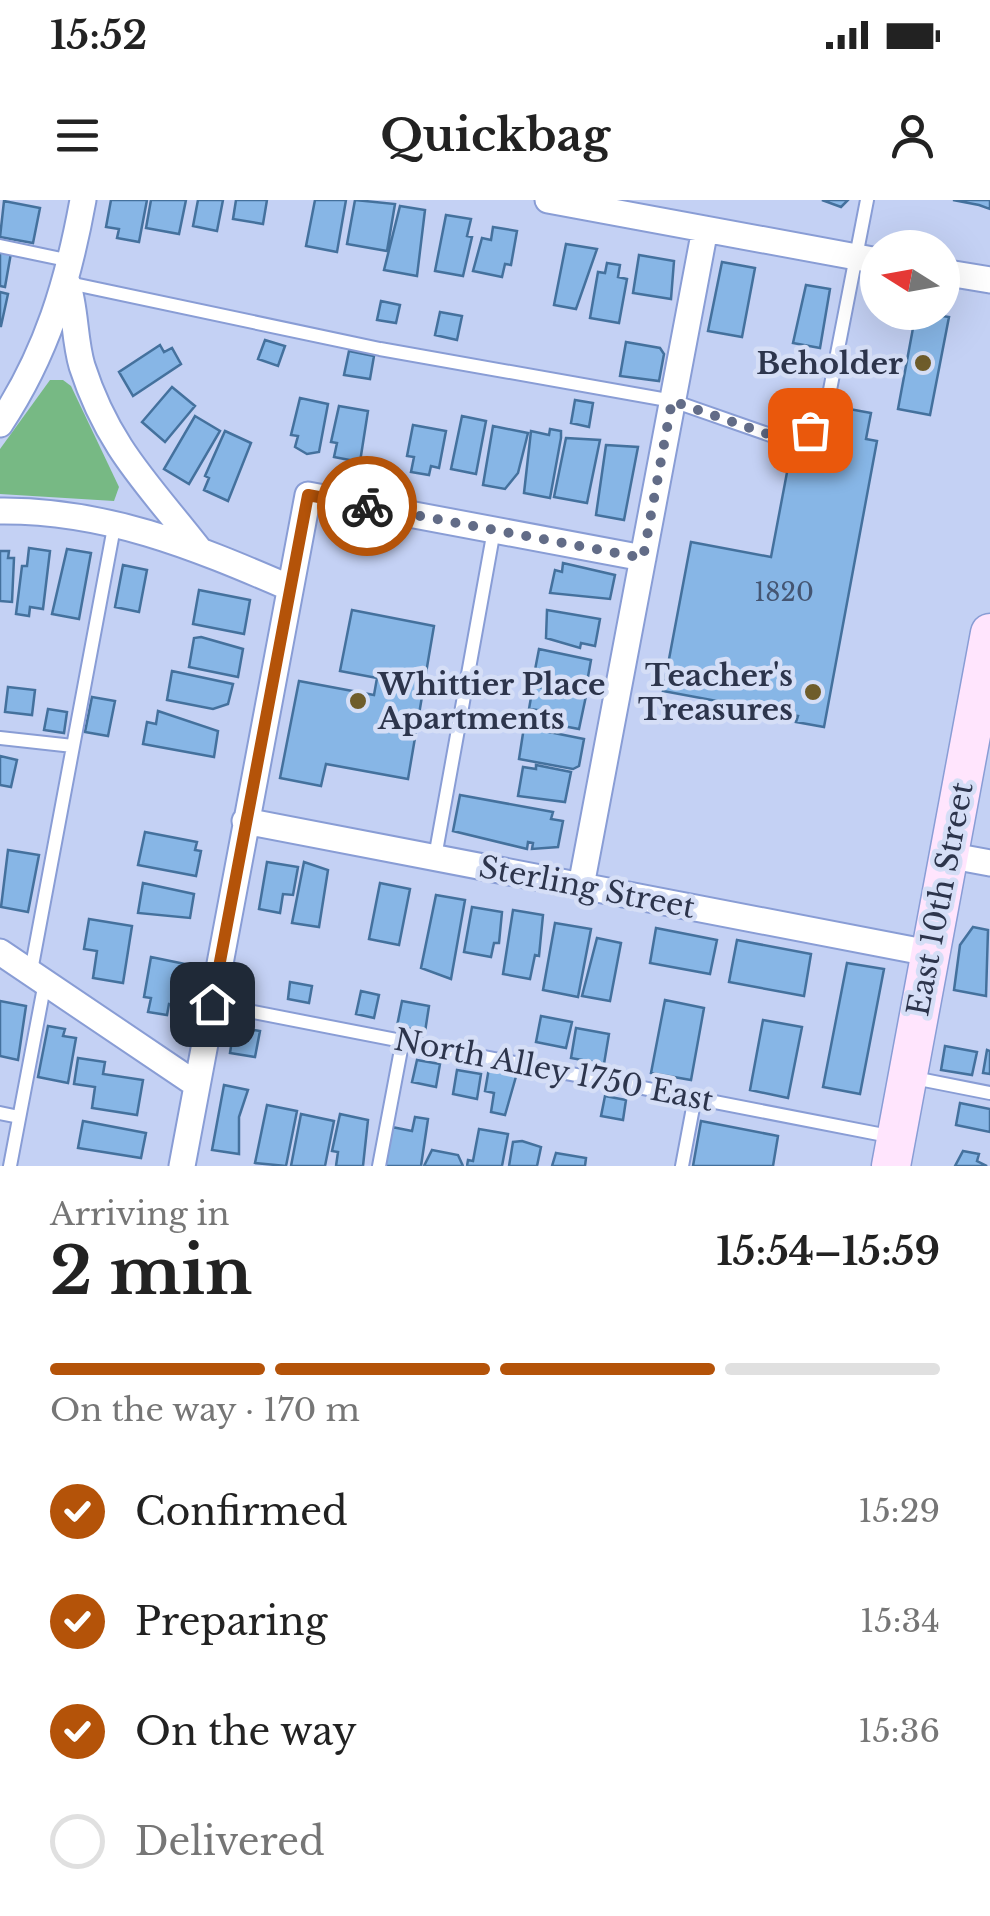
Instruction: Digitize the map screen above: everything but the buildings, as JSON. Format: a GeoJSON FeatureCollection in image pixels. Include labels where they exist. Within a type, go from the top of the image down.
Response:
{"type":"FeatureCollection","features":[{"type":"Feature","properties":{"kind":"main road","name":"East 10th Street"},"geometry":{"type":"LineString","coordinates":[[894,1152],[990,636]]}},
{"type":"Feature","properties":{"kind":"street"},"geometry":{"type":"LineString","coordinates":[[0,424],[42,352],[69,272],[83,200]]}},
{"type":"Feature","properties":{"kind":"street"},"geometry":{"type":"LineString","coordinates":[[548,200],[860,258]]}},
{"type":"Feature","properties":{"kind":"street"},"geometry":{"type":"LineString","coordinates":[[581,886],[705,229]]}},
{"type":"Feature","properties":{"kind":"street"},"geometry":{"type":"LineString","coordinates":[[69,272],[79,354],[99,412],[136,477],[198,548]]}},
{"type":"Feature","properties":{"kind":"street"},"geometry":{"type":"LineString","coordinates":[[960,275],[990,280]]}},
{"type":"Feature","properties":{"kind":"street"},"geometry":{"type":"LineString","coordinates":[[182,1166],[308,495],[643,558]]}},
{"type":"Feature","properties":{"kind":"street"},"geometry":{"type":"LineString","coordinates":[[0,511],[66,514],[115,522],[198,548],[288,587]]}},
{"type":"Feature","properties":{"kind":"street","name":"Sterling Street"},"geometry":{"type":"LineString","coordinates":[[245,821],[929,953]]}},
{"type":"Feature","properties":{"kind":"street"},"geometry":{"type":"LineString","coordinates":[[947,855],[990,864]]}},
{"type":"Feature","properties":{"kind":"street"},"geometry":{"type":"LineString","coordinates":[[0,952],[197,1085]]}},
{"type":"Feature","properties":{"kind":"lane"},"geometry":{"type":"LineString","coordinates":[[867,200],[867,230]]}},
{"type":"Feature","properties":{"kind":"lane"},"geometry":{"type":"LineString","coordinates":[[0,246],[69,272],[380,349],[672,401],[779,438],[810,430],[828,395],[860,283]]}},
{"type":"Feature","properties":{"kind":"lane"},"geometry":{"type":"LineString","coordinates":[[10,1166],[73,746],[115,522]]}},
{"type":"Feature","properties":{"kind":"lane"},"geometry":{"type":"LineString","coordinates":[[435,858],[494,530]]}},
{"type":"Feature","properties":{"kind":"lane"},"geometry":{"type":"LineString","coordinates":[[0,738],[73,746]]}},
{"type":"Feature","properties":{"kind":"lane","name":"North Alley 1750 East"},"geometry":{"type":"LineString","coordinates":[[212,1004],[695,1097],[894,1152]]}},
{"type":"Feature","properties":{"kind":"lane"},"geometry":{"type":"LineString","coordinates":[[379,1166],[403,1039]]}},
{"type":"Feature","properties":{"kind":"lane"},"geometry":{"type":"LineString","coordinates":[[907,1076],[990,1092]]}},
{"type":"Feature","properties":{"kind":"lane"},"geometry":{"type":"LineString","coordinates":[[682,1166],[695,1097]]}},
{"type":"Feature","properties":{"kind":"lane"},"geometry":{"type":"LineString","coordinates":[[0,1113],[20,1117]]}},
{"type":"Feature","properties":{"kind":"green space"},"geometry":{"type":"Polygon","coordinates":[[[50,380],[63,380],[71,386],[119,487],[114,501],[0,494],[0,449],[50,380]]]}},
{"type":"Feature","properties":{"kind":"way so far"},"geometry":{"type":"LineString","coordinates":[[367,506],[643,558],[672,401],[779,438],[810,430]]}},
{"type":"Feature","properties":{"kind":"place","name":"Beholder"},"geometry":{"type":"Point","coordinates":[923,363]}},
{"type":"Feature","properties":{"kind":"place","name":"Teacher's Treasures"},"geometry":{"type":"Point","coordinates":[813,692]}},
{"type":"Feature","properties":{"kind":"place","name":"Whittier Place Apartments"},"geometry":{"type":"Point","coordinates":[358,701]}},
{"type":"Feature","properties":{"kind":"route"},"geometry":{"type":"LineString","coordinates":[[212,1004],[308,495],[367,506]]}}]}
